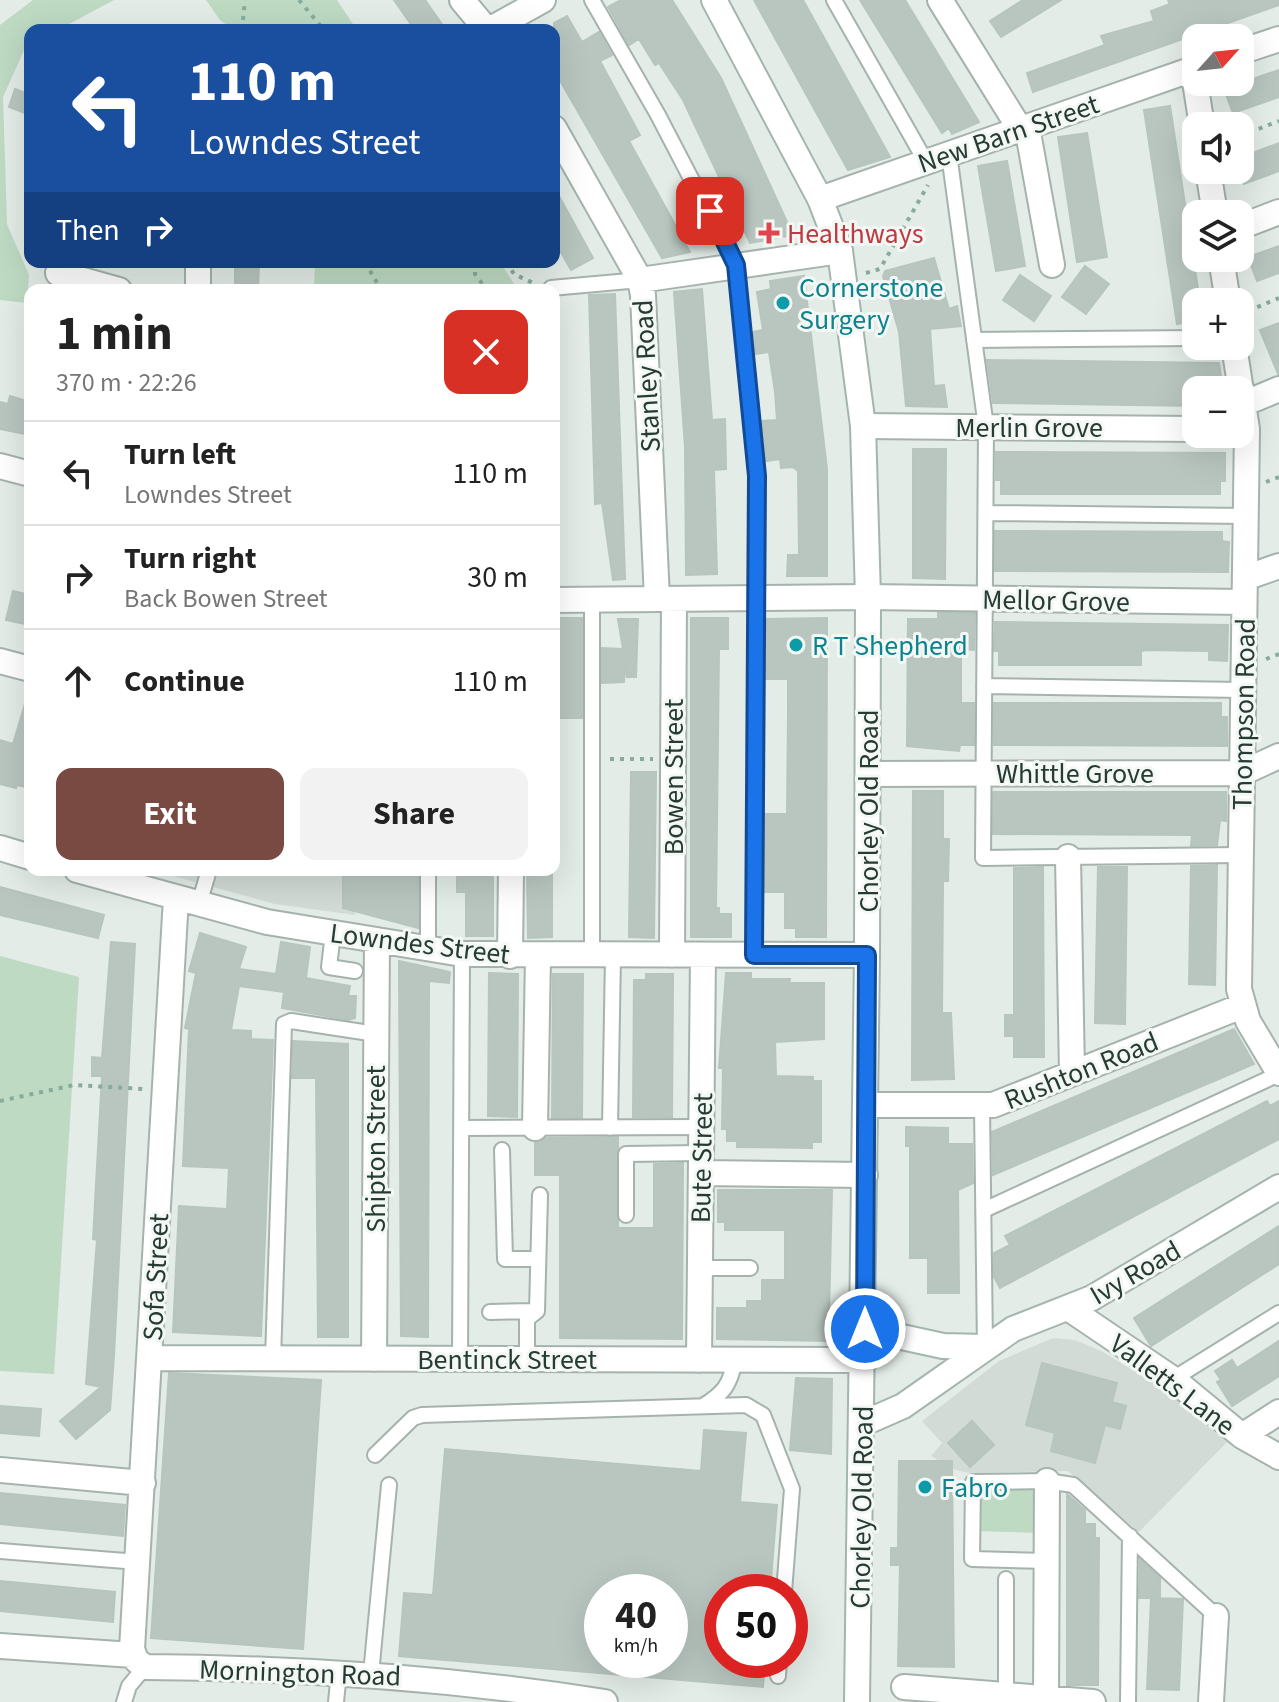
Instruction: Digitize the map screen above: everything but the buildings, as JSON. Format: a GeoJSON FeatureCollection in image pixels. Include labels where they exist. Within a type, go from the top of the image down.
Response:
{"type":"FeatureCollection","features":[{"type":"Feature","properties":{"kind":"street"},"geometry":{"type":"LineString","coordinates":[[462,0],[483,24]]}},
{"type":"Feature","properties":{"kind":"street"},"geometry":{"type":"LineString","coordinates":[[499,24],[543,0]]}},
{"type":"Feature","properties":{"kind":"street","name":"Chorley Old Road"},"geometry":{"type":"LineString","coordinates":[[714,0],[820,199],[840,251],[863,426],[868,597],[865,1360],[855,1695]]}},
{"type":"Feature","properties":{"kind":"street"},"geometry":{"type":"LineString","coordinates":[[947,2],[1023,128],[1052,265]]}},
{"type":"Feature","properties":{"kind":"street"},"geometry":{"type":"LineString","coordinates":[[1254,47],[1279,39]]}},
{"type":"Feature","properties":{"kind":"street","name":"New Barn Street"},"geometry":{"type":"LineString","coordinates":[[820,199],[1182,73]]}},
{"type":"Feature","properties":{"kind":"street","name":"Stanley Road"},"geometry":{"type":"LineString","coordinates":[[560,139],[640,280],[665,599]]}},
{"type":"Feature","properties":{"kind":"street"},"geometry":{"type":"LineString","coordinates":[[1254,222],[1279,212]]}},
{"type":"Feature","properties":{"kind":"street"},"geometry":{"type":"LineString","coordinates":[[640,280],[840,251]]}},
{"type":"Feature","properties":{"kind":"street"},"geometry":{"type":"LineString","coordinates":[[58,273],[94,272],[111,284]]}},
{"type":"Feature","properties":{"kind":"street"},"geometry":{"type":"LineString","coordinates":[[1254,399],[1279,389]]}},
{"type":"Feature","properties":{"kind":"street","name":"Merlin Grove"},"geometry":{"type":"LineString","coordinates":[[863,426],[1182,429]]}},
{"type":"Feature","properties":{"kind":"street","name":"Thompson Road"},"geometry":{"type":"LineString","coordinates":[[1243,448],[1239,989],[1242,1006],[1279,1074]]}},
{"type":"Feature","properties":{"kind":"street"},"geometry":{"type":"LineString","coordinates":[[0,466],[24,472]]}},
{"type":"Feature","properties":{"kind":"street","name":"Mellor Grove"},"geometry":{"type":"LineString","coordinates":[[560,600],[986,599],[1244,590],[1279,566]]}},
{"type":"Feature","properties":{"kind":"street","name":"Bowen Street"},"geometry":{"type":"LineString","coordinates":[[665,599],[673,760],[672,955]]}},
{"type":"Feature","properties":{"kind":"street"},"geometry":{"type":"LineString","coordinates":[[0,661],[24,667]]}},
{"type":"Feature","properties":{"kind":"street","name":"Whittle Grove"},"geometry":{"type":"LineString","coordinates":[[868,774],[1242,773],[1279,756]]}},
{"type":"Feature","properties":{"kind":"street"},"geometry":{"type":"LineString","coordinates":[[0,848],[24,855]]}},
{"type":"Feature","properties":{"kind":"street"},"geometry":{"type":"LineString","coordinates":[[1068,857],[1072,1073]]}},
{"type":"Feature","properties":{"kind":"street","name":"Lowndes Street"},"geometry":{"type":"LineString","coordinates":[[98,876],[267,922],[462,954],[867,955]]}},
{"type":"Feature","properties":{"kind":"street"},"geometry":{"type":"LineString","coordinates":[[510,956],[511,876]]}},
{"type":"Feature","properties":{"kind":"street","name":"Sofa Street"},"geometry":{"type":"LineString","coordinates":[[139,1661],[138,1562],[166,1090],[188,901]]}},
{"type":"Feature","properties":{"kind":"street","name":"Shipton Street"},"geometry":{"type":"LineString","coordinates":[[374,1359],[377,940]]}},
{"type":"Feature","properties":{"kind":"street","name":"Bute Street"},"geometry":{"type":"LineString","coordinates":[[699,1360],[703,955]]}},
{"type":"Feature","properties":{"kind":"street"},"geometry":{"type":"LineString","coordinates":[[535,1128],[538,956]]}},
{"type":"Feature","properties":{"kind":"street","name":"Rushton Road"},"geometry":{"type":"LineString","coordinates":[[866,1105],[982,1107],[1242,1006]]}},
{"type":"Feature","properties":{"kind":"street"},"geometry":{"type":"LineString","coordinates":[[701,1163],[865,1175]]}},
{"type":"Feature","properties":{"kind":"street","name":"Ivy Road"},"geometry":{"type":"LineString","coordinates":[[862,1424],[903,1406],[985,1347],[1025,1323],[1109,1289],[1279,1187]]}},
{"type":"Feature","properties":{"kind":"street","name":"Valletts Lane"},"geometry":{"type":"LineString","coordinates":[[1068,1308],[1173,1379],[1242,1436],[1279,1457]]}},
{"type":"Feature","properties":{"kind":"street"},"geometry":{"type":"LineString","coordinates":[[865,1329],[943,1346],[985,1347]]}},
{"type":"Feature","properties":{"kind":"street","name":"Bentinck Street"},"geometry":{"type":"LineString","coordinates":[[150,1358],[865,1360]]}},
{"type":"Feature","properties":{"kind":"street"},"geometry":{"type":"LineString","coordinates":[[1242,1436],[1279,1412]]}},
{"type":"Feature","properties":{"kind":"street"},"geometry":{"type":"LineString","coordinates":[[0,1470],[143,1483]]}},
{"type":"Feature","properties":{"kind":"street"},"geometry":{"type":"LineString","coordinates":[[1046,1698],[1047,1481]]}},
{"type":"Feature","properties":{"kind":"street"},"geometry":{"type":"LineString","coordinates":[[1211,1702],[1216,1616]]}},
{"type":"Feature","properties":{"kind":"street","name":"Mornington Road"},"geometry":{"type":"LineString","coordinates":[[0,1646],[139,1661],[371,1674],[514,1687],[605,1702]]}},
{"type":"Feature","properties":{"kind":"street"},"geometry":{"type":"LineString","coordinates":[[904,1687],[959,1697],[1006,1695],[1093,1702]]}},
{"type":"Feature","properties":{"kind":"lane"},"geometry":{"type":"LineString","coordinates":[[592,0],[658,115],[736,265],[757,476],[754,955]]}},
{"type":"Feature","properties":{"kind":"lane"},"geometry":{"type":"LineString","coordinates":[[834,0],[940,157],[974,340],[986,427],[983,858],[1241,855]]}},
{"type":"Feature","properties":{"kind":"lane"},"geometry":{"type":"LineString","coordinates":[[560,287],[640,280]]}},
{"type":"Feature","properties":{"kind":"lane"},"geometry":{"type":"LineString","coordinates":[[974,340],[1182,338]]}},
{"type":"Feature","properties":{"kind":"lane"},"geometry":{"type":"LineString","coordinates":[[987,513],[1245,516]]}},
{"type":"Feature","properties":{"kind":"lane"},"geometry":{"type":"LineString","coordinates":[[592,599],[592,759],[610,1128]]}},
{"type":"Feature","properties":{"kind":"lane"},"geometry":{"type":"LineString","coordinates":[[984,686],[1243,690]]}},
{"type":"Feature","properties":{"kind":"lane"},"geometry":{"type":"LineString","coordinates":[[188,901],[205,876]]}},
{"type":"Feature","properties":{"kind":"lane"},"geometry":{"type":"LineString","coordinates":[[428,876],[428,949]]}},
{"type":"Feature","properties":{"kind":"lane"},"geometry":{"type":"LineString","coordinates":[[333,933],[329,967],[355,971]]}},
{"type":"Feature","properties":{"kind":"lane"},"geometry":{"type":"LineString","coordinates":[[460,1359],[462,954]]}},
{"type":"Feature","properties":{"kind":"lane"},"geometry":{"type":"LineString","coordinates":[[273,1359],[284,1024],[291,1021],[376,1034]]}},
{"type":"Feature","properties":{"kind":"lane"},"geometry":{"type":"LineString","coordinates":[[984,1210],[1279,1074]]}},
{"type":"Feature","properties":{"kind":"lane"},"geometry":{"type":"LineString","coordinates":[[982,1107],[985,1347]]}},
{"type":"Feature","properties":{"kind":"lane"},"geometry":{"type":"LineString","coordinates":[[461,1128],[702,1127]]}},
{"type":"Feature","properties":{"kind":"lane"},"geometry":{"type":"LineString","coordinates":[[502,1150],[505,1259],[538,1259]]}},
{"type":"Feature","properties":{"kind":"lane"},"geometry":{"type":"LineString","coordinates":[[626,1215],[626,1154],[701,1163]]}},
{"type":"Feature","properties":{"kind":"lane"},"geometry":{"type":"LineString","coordinates":[[537,1311],[540,1195]]}},
{"type":"Feature","properties":{"kind":"lane"},"geometry":{"type":"LineString","coordinates":[[700,1268],[750,1268]]}},
{"type":"Feature","properties":{"kind":"lane"},"geometry":{"type":"LineString","coordinates":[[490,1312],[537,1311]]}},
{"type":"Feature","properties":{"kind":"lane"},"geometry":{"type":"LineString","coordinates":[[527,1359],[527,1319],[537,1311]]}},
{"type":"Feature","properties":{"kind":"lane"},"geometry":{"type":"LineString","coordinates":[[1173,1379],[1279,1313]]}},
{"type":"Feature","properties":{"kind":"lane"},"geometry":{"type":"LineString","coordinates":[[702,1407],[722,1395],[730,1384],[735,1360]]}},
{"type":"Feature","properties":{"kind":"lane"},"geometry":{"type":"LineString","coordinates":[[375,1455],[413,1418],[422,1415],[746,1405],[763,1415],[792,1489],[785,1574]]}},
{"type":"Feature","properties":{"kind":"lane"},"geometry":{"type":"LineString","coordinates":[[1047,1561],[972,1559],[973,1482],[1047,1481],[1073,1485],[1216,1616]]}},
{"type":"Feature","properties":{"kind":"lane"},"geometry":{"type":"LineString","coordinates":[[371,1674],[389,1485]]}},
{"type":"Feature","properties":{"kind":"lane"},"geometry":{"type":"LineString","coordinates":[[1128,1702],[1130,1536]]}},
{"type":"Feature","properties":{"kind":"lane"},"geometry":{"type":"LineString","coordinates":[[0,1551],[138,1562]]}},
{"type":"Feature","properties":{"kind":"lane"},"geometry":{"type":"LineString","coordinates":[[1006,1579],[1006,1695]]}},
{"type":"Feature","properties":{"kind":"lane"},"geometry":{"type":"LineString","coordinates":[[124,1702],[139,1661]]}},
{"type":"Feature","properties":{"kind":"lane"},"geometry":{"type":"LineString","coordinates":[[336,1702],[339,1672]]}},
{"type":"Feature","properties":{"kind":"path"},"geometry":{"type":"LineString","coordinates":[[243,24],[245,0]]}},
{"type":"Feature","properties":{"kind":"path"},"geometry":{"type":"LineString","coordinates":[[299,0],[319,24]]}},
{"type":"Feature","properties":{"kind":"path"},"geometry":{"type":"LineString","coordinates":[[1254,131],[1279,121]]}},
{"type":"Feature","properties":{"kind":"path"},"geometry":{"type":"LineString","coordinates":[[845,280],[880,269],[940,157]]}},
{"type":"Feature","properties":{"kind":"path"},"geometry":{"type":"LineString","coordinates":[[511,268],[521,279],[538,284]]}},
{"type":"Feature","properties":{"kind":"path"},"geometry":{"type":"LineString","coordinates":[[1254,309],[1279,298]]}},
{"type":"Feature","properties":{"kind":"path"},"geometry":{"type":"LineString","coordinates":[[592,759],[673,760]]}},
{"type":"Feature","properties":{"kind":"path"},"geometry":{"type":"LineString","coordinates":[[0,1101],[74,1085],[166,1090]]}},
{"type":"Feature","properties":{"kind":"shaded area"},"geometry":{"type":"Polygon","coordinates":[[[173,876],[355,876],[355,915],[275,904],[173,876]]]}},
{"type":"Feature","properties":{"kind":"shaded area"},"geometry":{"type":"Polygon","coordinates":[[[1053,1338],[1075,1340],[1101,1351],[1164,1389],[1227,1442],[1139,1532],[1068,1471],[968,1473],[953,1469],[931,1456],[942,1443],[922,1421],[999,1361],[1053,1338]]]}},
{"type":"Feature","properties":{"kind":"green space"},"geometry":{"type":"Polygon","coordinates":[[[33,0],[114,0],[69,24],[24,24],[24,50],[3,97],[7,224],[29,275],[28,284],[24,284],[24,303],[0,300],[0,25],[33,0]]]}},
{"type":"Feature","properties":{"kind":"green space"},"geometry":{"type":"Polygon","coordinates":[[[206,0],[337,0],[353,24],[226,24],[206,0]]]}},
{"type":"Feature","properties":{"kind":"green space"},"geometry":{"type":"Polygon","coordinates":[[[315,268],[504,268],[514,284],[314,284],[315,268]]]}},
{"type":"Feature","properties":{"kind":"green space"},"geometry":{"type":"Polygon","coordinates":[[[0,956],[79,977],[54,1374],[0,1371],[0,956]]]}},
{"type":"Feature","properties":{"kind":"green space"},"geometry":{"type":"Polygon","coordinates":[[[1047,1481],[1046,1533],[972,1531],[973,1482],[1047,1481]]]}},
{"type":"Feature","properties":{"kind":"place","name":"Healthways"},"geometry":{"type":"Point","coordinates":[769,233]}},
{"type":"Feature","properties":{"kind":"place","name":"Cornerstone Surgery"},"geometry":{"type":"Point","coordinates":[783,303]}},
{"type":"Feature","properties":{"kind":"place","name":"R T Shepherd"},"geometry":{"type":"Point","coordinates":[796,645]}},
{"type":"Feature","properties":{"kind":"place","name":"Fabro"},"geometry":{"type":"Point","coordinates":[925,1487]}},
{"type":"Feature","properties":{"kind":"route"},"geometry":{"type":"LineString","coordinates":[[710,211],[736,265],[754,422],[757,476],[754,955],[867,955],[865,1329]]}}]}
